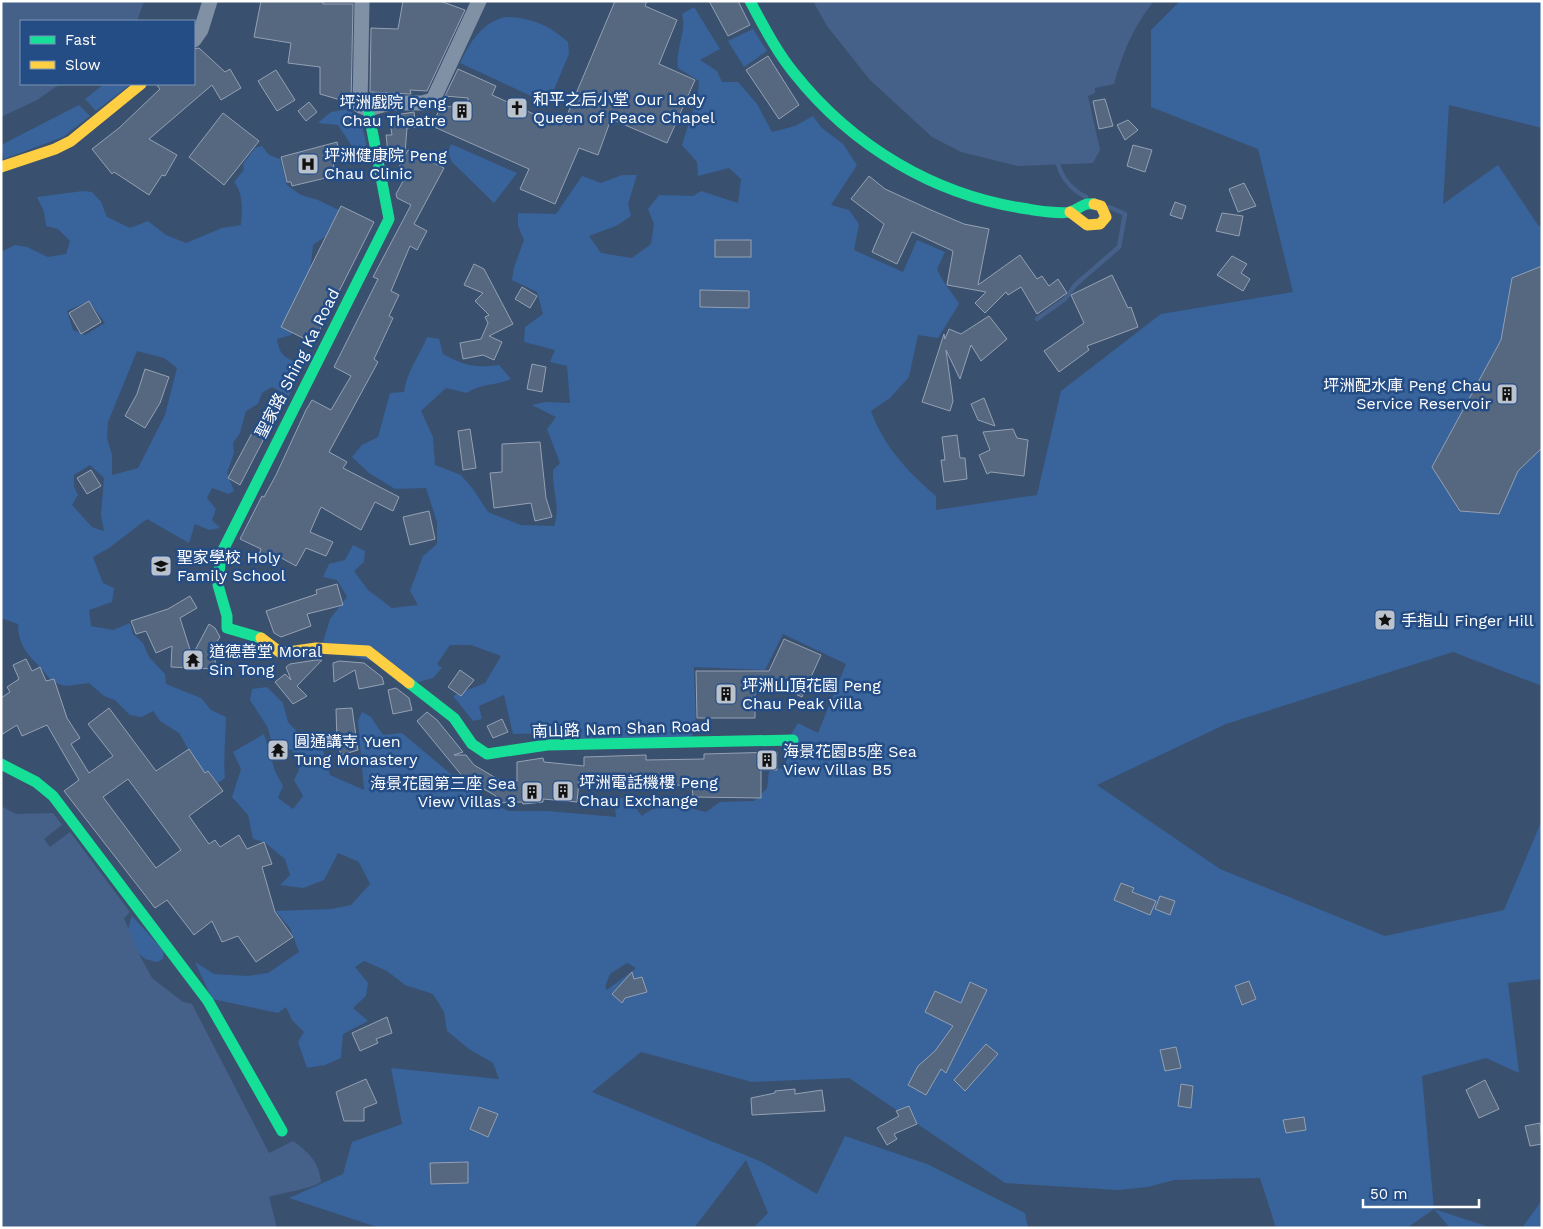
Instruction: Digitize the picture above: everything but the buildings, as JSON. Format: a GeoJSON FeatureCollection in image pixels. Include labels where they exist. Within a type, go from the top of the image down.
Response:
{"type":"FeatureCollection","features":[{"type":"Feature","properties":{"kind":"street"},"geometry":{"type":"LineString","coordinates":[[195,39],[201,30],[210,1]]}},
{"type":"Feature","properties":{"kind":"street"},"geometry":{"type":"LineString","coordinates":[[362,1],[360,106],[368,110],[390,103],[422,104],[433,100],[479,1]]}},
{"type":"Feature","properties":{"kind":"street"},"geometry":{"type":"LineString","coordinates":[[750,1],[793,72],[832,116],[880,156],[949,191],[994,204],[1070,212]]}},
{"type":"Feature","properties":{"kind":"street"},"geometry":{"type":"LineString","coordinates":[[1,167],[55,149],[71,141],[140,85]]}},
{"type":"Feature","properties":{"kind":"street","name":"聖家路 Shing Ka Road"},"geometry":{"type":"LineString","coordinates":[[227,628],[229,614],[221,598],[217,577],[222,547],[389,219],[368,110]]}},
{"type":"Feature","properties":{"kind":"street","name":"南山路 Nam Shan Road"},"geometry":{"type":"LineString","coordinates":[[227,628],[259,637],[281,653],[316,648],[368,651],[454,718],[472,744],[487,754],[547,746],[794,740]]}},
{"type":"Feature","properties":{"kind":"street"},"geometry":{"type":"LineString","coordinates":[[1,764],[36,782],[53,796],[208,1001],[282,1131]]}},
{"type":"Feature","properties":{"kind":"shaded area"},"geometry":{"type":"Polygon","coordinates":[[[1,1],[144,1],[137,20],[20,20],[20,85],[59,85],[37,100],[1,117],[1,1]]]}},
{"type":"Feature","properties":{"kind":"shaded area"},"geometry":{"type":"Polygon","coordinates":[[[813,1],[1154,1],[1140,20],[1130,40],[1114,84],[1095,88],[1095,93],[1088,96],[1100,150],[1093,163],[1018,166],[961,152],[932,137],[870,80],[827,26],[813,1]]]}},
{"type":"Feature","properties":{"kind":"shaded area"},"geometry":{"type":"Polygon","coordinates":[[[1180,1],[1542,1],[1542,128],[1449,105],[1443,204],[1498,165],[1538,225],[1542,227],[1542,266],[1512,278],[1501,340],[1432,467],[1460,511],[1499,514],[1518,471],[1542,448],[1542,686],[1453,652],[1226,724],[1097,785],[1220,869],[1385,936],[1504,910],[1542,820],[1542,979],[1508,983],[1519,1073],[1486,1058],[1422,1076],[1434,1209],[1407,1228],[1276,1228],[1260,1178],[1174,1180],[1148,1187],[1118,1190],[1005,1183],[849,1078],[752,1082],[641,1052],[592,1092],[762,1162],[817,1194],[845,1136],[927,1164],[1025,1213],[1028,1228],[753,1228],[768,1213],[746,1160],[694,1228],[380,1228],[289,1198],[343,1174],[352,1142],[402,1124],[391,1068],[499,1079],[493,1063],[469,1049],[447,1031],[444,1012],[433,994],[405,985],[387,971],[364,961],[355,967],[368,983],[366,996],[353,1008],[368,1021],[343,1034],[341,1058],[325,1065],[307,1068],[298,1042],[304,1032],[292,1020],[286,1007],[278,1013],[212,999],[195,962],[214,974],[248,976],[268,973],[299,952],[290,928],[275,911],[331,909],[351,905],[370,884],[359,862],[338,853],[324,880],[303,888],[280,885],[290,875],[285,859],[264,842],[253,839],[248,815],[232,797],[241,769],[233,752],[264,734],[275,771],[283,786],[278,798],[293,809],[303,796],[294,780],[299,770],[292,750],[272,744],[268,728],[250,700],[252,689],[267,687],[283,703],[288,722],[305,740],[322,747],[330,775],[364,790],[358,721],[362,712],[371,717],[383,735],[402,733],[470,790],[508,811],[548,811],[616,817],[614,799],[627,797],[642,816],[649,811],[665,806],[706,812],[720,802],[754,801],[767,788],[769,771],[785,768],[790,736],[798,723],[818,733],[846,664],[783,634],[765,670],[694,667],[696,730],[689,739],[584,740],[564,733],[513,734],[504,695],[479,706],[482,719],[473,721],[453,696],[485,683],[501,656],[471,645],[450,645],[437,664],[442,668],[433,678],[415,683],[398,667],[321,649],[330,619],[347,597],[337,580],[323,577],[329,564],[345,560],[353,545],[365,551],[364,562],[354,571],[368,590],[392,608],[418,605],[410,591],[423,556],[437,544],[437,522],[426,488],[395,489],[369,473],[352,457],[362,445],[378,437],[390,393],[404,392],[410,371],[427,337],[439,339],[443,354],[451,358],[470,365],[499,365],[511,379],[477,388],[467,393],[446,388],[421,411],[433,437],[435,465],[461,475],[488,512],[521,525],[554,526],[557,512],[553,470],[560,463],[547,429],[556,417],[532,405],[545,402],[570,403],[567,366],[550,362],[555,350],[524,342],[525,327],[543,314],[537,292],[512,280],[514,267],[524,240],[518,226],[518,213],[556,214],[582,176],[601,183],[622,175],[637,175],[628,204],[631,216],[616,226],[589,236],[601,253],[632,258],[651,244],[654,224],[648,209],[659,195],[693,196],[701,191],[738,203],[741,179],[729,168],[698,176],[697,162],[682,145],[698,95],[699,81],[678,68],[678,54],[683,28],[682,14],[694,7],[720,49],[700,60],[717,71],[722,82],[738,82],[757,104],[772,132],[795,126],[813,116],[822,128],[843,144],[857,165],[831,205],[849,210],[859,224],[854,250],[903,272],[917,240],[945,252],[937,269],[959,304],[938,338],[918,335],[909,377],[890,398],[871,411],[876,424],[890,447],[916,478],[936,496],[936,510],[1037,495],[1061,391],[1161,314],[1293,292],[1258,149],[1151,107],[1151,30],[1180,1]],[[627,963],[610,974],[605,987],[607,990],[636,968],[627,963]]]}},
{"type":"Feature","properties":{"kind":"shaded area"},"geometry":{"type":"Polygon","coordinates":[[[506,17],[532,21],[554,31],[568,42],[569,54],[548,104],[460,63],[468,48],[484,28],[490,23],[506,17]]]}},
{"type":"Feature","properties":{"kind":"shaded area"},"geometry":{"type":"Polygon","coordinates":[[[753,29],[767,51],[744,67],[728,41],[753,29]]]}},
{"type":"Feature","properties":{"kind":"shaded area"},"geometry":{"type":"Polygon","coordinates":[[[103,85],[130,85],[96,111],[85,99],[103,85]]]}},
{"type":"Feature","properties":{"kind":"shaded area"},"geometry":{"type":"Polygon","coordinates":[[[79,105],[90,116],[63,137],[4,159],[1,145],[79,105]]]}},
{"type":"Feature","properties":{"kind":"shaded area"},"geometry":{"type":"Polygon","coordinates":[[[348,109],[361,120],[370,161],[359,157],[338,125],[318,123],[331,112],[348,109]]]}},
{"type":"Feature","properties":{"kind":"shaded area"},"geometry":{"type":"Polygon","coordinates":[[[451,144],[517,173],[494,203],[452,162],[448,152],[451,144]]]}},
{"type":"Feature","properties":{"kind":"shaded area"},"geometry":{"type":"Polygon","coordinates":[[[262,146],[269,155],[280,159],[287,185],[301,195],[318,200],[339,210],[326,236],[313,245],[306,291],[291,335],[277,339],[281,353],[291,360],[300,363],[289,396],[272,387],[262,393],[258,404],[246,411],[240,433],[233,443],[234,453],[227,473],[234,491],[229,494],[212,488],[207,498],[216,509],[212,520],[220,528],[209,530],[195,524],[189,543],[147,519],[109,548],[93,557],[103,583],[114,588],[112,602],[89,610],[91,626],[113,630],[130,623],[133,634],[143,643],[149,657],[165,674],[166,684],[201,698],[211,710],[226,717],[225,778],[218,783],[210,773],[201,771],[179,733],[160,721],[153,711],[142,717],[130,715],[115,700],[104,696],[89,683],[66,686],[52,682],[25,650],[21,643],[18,624],[1,618],[1,252],[15,245],[27,247],[48,257],[66,254],[70,241],[58,229],[46,226],[44,212],[37,197],[83,191],[92,192],[101,202],[107,217],[130,228],[148,221],[166,235],[186,243],[222,228],[241,225],[241,197],[234,182],[244,170],[243,164],[255,148],[262,146]],[[89,301],[67,311],[73,330],[85,335],[105,323],[89,301]],[[137,351],[108,422],[107,438],[112,455],[112,475],[138,468],[165,415],[177,368],[164,358],[137,351]],[[90,465],[74,475],[74,487],[78,495],[72,505],[92,527],[104,531],[101,515],[104,478],[90,465]]]}},
{"type":"Feature","properties":{"kind":"shaded area"},"geometry":{"type":"Polygon","coordinates":[[[1,806],[16,814],[53,813],[62,825],[44,839],[50,847],[70,832],[130,912],[124,918],[138,952],[152,978],[183,1002],[192,1004],[269,1153],[293,1141],[312,1158],[318,1168],[321,1182],[269,1197],[277,1228],[1,1228],[1,806]]]}},
{"type":"Feature","properties":{"kind":"shaded area"},"geometry":{"type":"Polygon","coordinates":[[[132,916],[164,951],[163,959],[157,962],[145,959],[130,946],[128,929],[132,916]]]}},
{"type":"Feature","properties":{"kind":"shaded area"},"geometry":{"type":"Polygon","coordinates":[[[1542,1200],[1542,1228],[1522,1228],[1542,1200]]]}},
{"type":"Feature","properties":{"kind":"shaded area"},"geometry":{"type":"Polygon","coordinates":[[[1434,1209],[1492,1228],[1450,1228],[1434,1209]]]}},
{"type":"Feature","properties":{"kind":"waterway"},"geometry":{"type":"LineString","coordinates":[[1058,164],[1068,183],[1086,197]]}},
{"type":"Feature","properties":{"kind":"waterway"},"geometry":{"type":"LineString","coordinates":[[1037,319],[1065,299],[1075,285],[1119,247],[1125,214],[1109,207]]}},
{"type":"Feature","properties":{"kind":"traffic: fast"},"geometry":{"type":"LineString","coordinates":[[750,1],[781,56],[817,99],[869,145],[898,164],[928,180],[960,193],[1037,211],[1070,212],[1084,205],[1094,204]]}},
{"type":"Feature","properties":{"kind":"traffic: fast"},"geometry":{"type":"LineString","coordinates":[[261,638],[227,628],[227,616],[218,585],[221,554],[389,219],[368,109]]}},
{"type":"Feature","properties":{"kind":"traffic: fast"},"geometry":{"type":"LineString","coordinates":[[409,683],[454,718],[472,744],[487,754],[547,745],[793,740]]}},
{"type":"Feature","properties":{"kind":"traffic: fast"},"geometry":{"type":"LineString","coordinates":[[1,764],[36,782],[53,796],[208,1001],[282,1131]]}},
{"type":"Feature","properties":{"kind":"traffic: slow"},"geometry":{"type":"LineString","coordinates":[[1,167],[55,149],[71,141],[140,85]]}},
{"type":"Feature","properties":{"kind":"traffic: slow"},"geometry":{"type":"LineString","coordinates":[[1070,212],[1087,225],[1100,224],[1106,217],[1101,206],[1094,204]]}},
{"type":"Feature","properties":{"kind":"traffic: slow"},"geometry":{"type":"LineString","coordinates":[[261,638],[281,653],[316,648],[368,651],[409,683]]}},
{"type":"Feature","properties":{"kind":"place","name":"和平之后小堂 Our Lady Queen of Peace Chapel"},"geometry":{"type":"Point","coordinates":[517,108]}},
{"type":"Feature","properties":{"kind":"place","name":"坪洲戲院 Peng Chau Theatre"},"geometry":{"type":"Point","coordinates":[462,111]}},
{"type":"Feature","properties":{"kind":"place","name":"坪洲健康院 Peng Chau Clinic"},"geometry":{"type":"Point","coordinates":[308,164]}},
{"type":"Feature","properties":{"kind":"place","name":"坪洲配水庫 Peng Chau Service Reservoir"},"geometry":{"type":"Point","coordinates":[1507,394]}},
{"type":"Feature","properties":{"kind":"place","name":"聖家學校 Holy Family School"},"geometry":{"type":"Point","coordinates":[161,566]}},
{"type":"Feature","properties":{"kind":"place","name":"手指山 Finger Hill"},"geometry":{"type":"Point","coordinates":[1385,620]}},
{"type":"Feature","properties":{"kind":"place","name":"道德善堂 Moral Sin Tong"},"geometry":{"type":"Point","coordinates":[193,660]}},
{"type":"Feature","properties":{"kind":"place","name":"坪洲山頂花園 Peng Chau Peak Villa"},"geometry":{"type":"Point","coordinates":[726,694]}},
{"type":"Feature","properties":{"kind":"place","name":"圓通講寺 Yuen Tung Monastery"},"geometry":{"type":"Point","coordinates":[278,750]}},
{"type":"Feature","properties":{"kind":"place","name":"海景花園B5座 Sea View Villas B5"},"geometry":{"type":"Point","coordinates":[767,760]}},
{"type":"Feature","properties":{"kind":"place","name":"坪洲電話機樓 Peng Chau Exchange"},"geometry":{"type":"Point","coordinates":[563,791]}},
{"type":"Feature","properties":{"kind":"place","name":"海景花園第三座 Sea View Villas 3"},"geometry":{"type":"Point","coordinates":[532,792]}}]}
